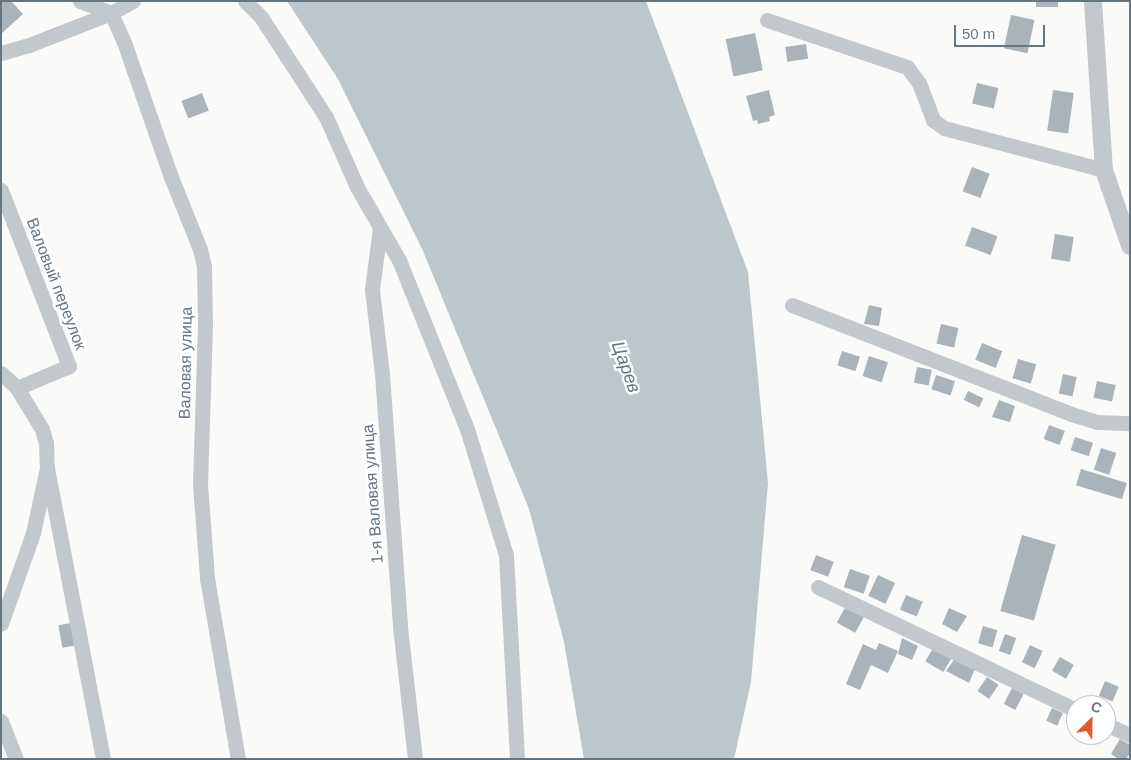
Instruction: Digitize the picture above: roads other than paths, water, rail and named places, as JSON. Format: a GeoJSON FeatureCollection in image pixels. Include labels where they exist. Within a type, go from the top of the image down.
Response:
{"type":"FeatureCollection","features":[{"type":"Feature","properties":{"kind":"street"},"geometry":{"type":"LineString","coordinates":[[80,1],[111,14]]}},
{"type":"Feature","properties":{"kind":"street"},"geometry":{"type":"LineString","coordinates":[[1,53],[29,45],[111,14],[133,1]]}},
{"type":"Feature","properties":{"kind":"street"},"geometry":{"type":"LineString","coordinates":[[245,1],[261,17],[326,117],[357,187],[398,260],[467,429],[506,555],[517,759]]}},
{"type":"Feature","properties":{"kind":"street"},"geometry":{"type":"LineString","coordinates":[[1093,1],[1104,170],[1130,246]]}},
{"type":"Feature","properties":{"kind":"street","name":"Валовая улица"},"geometry":{"type":"LineString","coordinates":[[111,14],[125,46],[171,177],[200,249],[204,267],[206,325],[201,494],[207,578],[238,759]]}},
{"type":"Feature","properties":{"kind":"street"},"geometry":{"type":"LineString","coordinates":[[766,20],[907,67],[918,83],[933,120],[944,128],[1104,170]]}},
{"type":"Feature","properties":{"kind":"street","name":"Валовый переулок"},"geometry":{"type":"LineString","coordinates":[[1,190],[69,366],[17,388]]}},
{"type":"Feature","properties":{"kind":"street","name":"1-я Валовая улица"},"geometry":{"type":"LineString","coordinates":[[380,228],[372,290],[382,374],[400,627],[416,759]]}},
{"type":"Feature","properties":{"kind":"street"},"geometry":{"type":"LineString","coordinates":[[792,305],[1071,414],[1097,422],[1130,423]]}},
{"type":"Feature","properties":{"kind":"street"},"geometry":{"type":"LineString","coordinates":[[1,373],[17,388],[42,429],[46,443],[47,468],[104,759]]}},
{"type":"Feature","properties":{"kind":"street"},"geometry":{"type":"LineString","coordinates":[[1,624],[33,533],[47,468]]}},
{"type":"Feature","properties":{"kind":"street"},"geometry":{"type":"LineString","coordinates":[[818,587],[1066,705]]}},
{"type":"Feature","properties":{"kind":"street"},"geometry":{"type":"LineString","coordinates":[[1,721],[16,759]]}},
{"type":"Feature","properties":{"kind":"street"},"geometry":{"type":"LineString","coordinates":[[1116,729],[1130,735]]}},
{"type":"Feature","properties":{"kind":"water","name":"Царев"},"geometry":{"type":"Polygon","coordinates":[[[287,1],[646,1],[748,272],[768,483],[751,682],[734,759],[584,759],[564,642],[529,509],[423,251],[338,79],[287,1]]]}}]}
